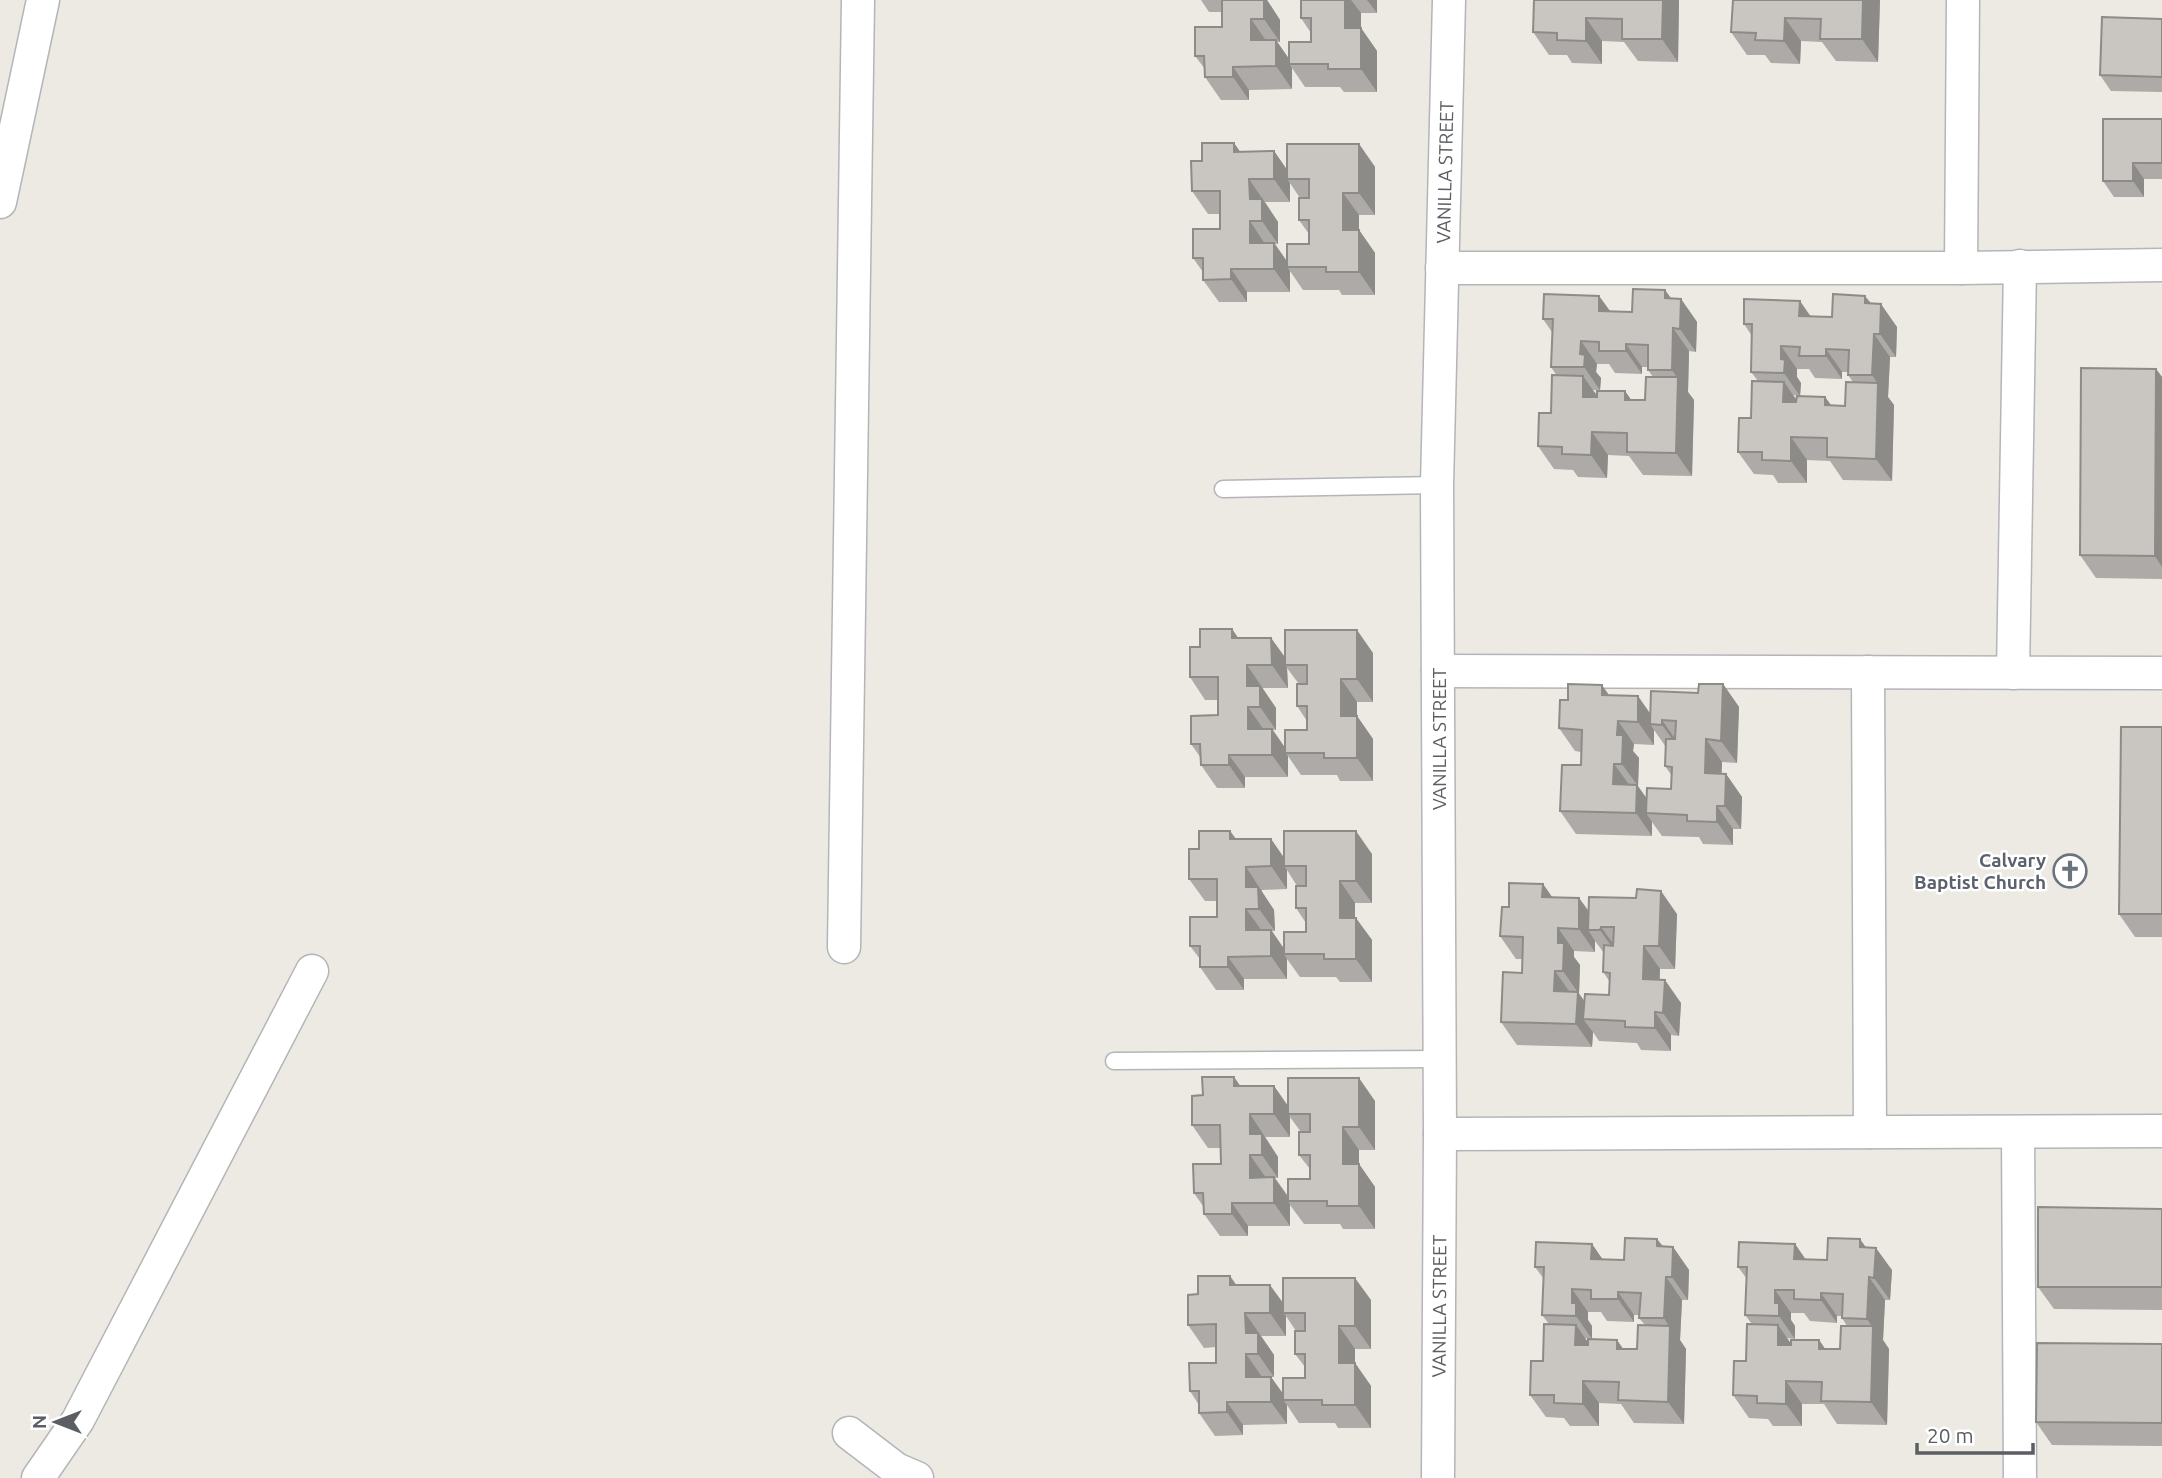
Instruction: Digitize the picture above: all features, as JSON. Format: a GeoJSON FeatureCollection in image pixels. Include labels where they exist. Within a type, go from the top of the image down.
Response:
{"type":"FeatureCollection","features":[{"type":"Feature","properties":{"kind":"street"},"geometry":{"type":"LineString","coordinates":[[0,202],[43,0]]}},
{"type":"Feature","properties":{"kind":"street"},"geometry":{"type":"LineString","coordinates":[[844,947],[858,0]]}},
{"type":"Feature","properties":{"kind":"street","name":"VANILLA STREET"},"geometry":{"type":"LineString","coordinates":[[1437,1478],[1440,1059],[1437,485],[1449,0]]}},
{"type":"Feature","properties":{"kind":"street"},"geometry":{"type":"LineString","coordinates":[[1961,268],[1963,0]]}},
{"type":"Feature","properties":{"kind":"street"},"geometry":{"type":"LineString","coordinates":[[1442,268],[1961,268],[2162,265]]}},
{"type":"Feature","properties":{"kind":"street"},"geometry":{"type":"LineString","coordinates":[[2013,673],[2020,266]]}},
{"type":"Feature","properties":{"kind":"street"},"geometry":{"type":"LineString","coordinates":[[1438,671],[2162,673]]}},
{"type":"Feature","properties":{"kind":"street"},"geometry":{"type":"LineString","coordinates":[[1868,672],[1870,1132]]}},
{"type":"Feature","properties":{"kind":"street"},"geometry":{"type":"LineString","coordinates":[[38,1478],[78,1420],[312,971]]}},
{"type":"Feature","properties":{"kind":"street"},"geometry":{"type":"LineString","coordinates":[[1440,1134],[2162,1131]]}},
{"type":"Feature","properties":{"kind":"street"},"geometry":{"type":"LineString","coordinates":[[2018,1132],[2020,1478]]}},
{"type":"Feature","properties":{"kind":"street"},"geometry":{"type":"LineString","coordinates":[[849,1433],[896,1469],[917,1478]]}},
{"type":"Feature","properties":{"kind":"lane"},"geometry":{"type":"LineString","coordinates":[[1223,489],[1437,485]]}},
{"type":"Feature","properties":{"kind":"lane"},"geometry":{"type":"LineString","coordinates":[[1114,1061],[1440,1059]]}},
{"type":"Feature","properties":{"kind":"building"},"geometry":{"type":"Polygon","coordinates":[[[1222,0],[1264,0],[1264,19],[1251,19],[1251,40],[1276,40],[1276,66],[1233,67],[1233,77],[1205,77],[1204,56],[1195,56],[1195,27],[1222,27],[1222,0]]]}},
{"type":"Feature","properties":{"kind":"building"},"geometry":{"type":"Polygon","coordinates":[[[1301,0],[1345,0],[1345,28],[1361,28],[1361,69],[1328,69],[1328,64],[1289,64],[1289,42],[1311,42],[1311,18],[1301,18],[1301,0]]]}},
{"type":"Feature","properties":{"kind":"building"},"geometry":{"type":"Polygon","coordinates":[[[1534,0],[1663,0],[1662,39],[1622,39],[1622,19],[1586,18],[1586,41],[1557,40],[1557,33],[1533,32],[1534,0]]]}},
{"type":"Feature","properties":{"kind":"building"},"geometry":{"type":"Polygon","coordinates":[[[1733,0],[1863,0],[1862,39],[1820,39],[1821,19],[1785,18],[1784,41],[1755,40],[1756,33],[1731,32],[1733,0]]]}},
{"type":"Feature","properties":{"kind":"building"},"geometry":{"type":"Polygon","coordinates":[[[2102,17],[2162,19],[2162,77],[2100,75],[2102,17]]]}},
{"type":"Feature","properties":{"kind":"building"},"geometry":{"type":"Polygon","coordinates":[[[2103,119],[2162,119],[2162,163],[2133,163],[2133,181],[2103,181],[2103,119]]]}},
{"type":"Feature","properties":{"kind":"building"},"geometry":{"type":"Polygon","coordinates":[[[1202,143],[1234,143],[1234,152],[1274,151],[1274,179],[1249,179],[1250,199],[1262,199],[1262,221],[1250,221],[1250,243],[1274,243],[1274,269],[1231,269],[1231,279],[1203,280],[1203,258],[1193,258],[1193,229],[1220,229],[1220,191],[1192,191],[1191,161],[1202,161],[1202,143]]]}},
{"type":"Feature","properties":{"kind":"building"},"geometry":{"type":"Polygon","coordinates":[[[1287,144],[1359,144],[1359,193],[1343,193],[1343,230],[1359,230],[1359,272],[1326,272],[1326,267],[1287,267],[1287,244],[1309,244],[1309,220],[1299,220],[1299,198],[1309,198],[1309,179],[1287,179],[1287,144]]]}},
{"type":"Feature","properties":{"kind":"building"},"geometry":{"type":"Polygon","coordinates":[[[1633,289],[1665,290],[1665,298],[1681,299],[1680,329],[1673,328],[1672,370],[1648,370],[1648,345],[1626,344],[1626,351],[1599,351],[1599,342],[1581,341],[1580,354],[1585,355],[1584,367],[1551,367],[1553,319],[1543,319],[1544,294],[1599,296],[1599,311],[1632,312],[1633,289]]]}},
{"type":"Feature","properties":{"kind":"building"},"geometry":{"type":"Polygon","coordinates":[[[1833,294],[1865,296],[1865,303],[1881,304],[1880,334],[1874,334],[1872,375],[1848,375],[1849,350],[1826,349],[1826,356],[1799,356],[1800,347],[1781,346],[1781,359],[1785,360],[1784,373],[1751,372],[1752,324],[1744,324],[1744,299],[1800,301],[1799,316],[1832,317],[1833,294]]]}},
{"type":"Feature","properties":{"kind":"building"},"geometry":{"type":"Polygon","coordinates":[[[2081,368],[2156,369],[2155,556],[2080,555],[2081,368]]]}},
{"type":"Feature","properties":{"kind":"building"},"geometry":{"type":"Polygon","coordinates":[[[1552,375],[1583,376],[1583,397],[1597,397],[1597,391],[1625,391],[1625,400],[1645,400],[1646,377],[1678,377],[1676,453],[1627,452],[1627,433],[1592,432],[1591,455],[1562,454],[1562,447],[1538,446],[1539,413],[1551,413],[1552,375]]]}},
{"type":"Feature","properties":{"kind":"building"},"geometry":{"type":"Polygon","coordinates":[[[1752,381],[1784,382],[1783,402],[1796,402],[1797,396],[1825,397],[1825,405],[1845,406],[1846,382],[1878,383],[1876,459],[1827,457],[1827,438],[1791,437],[1791,461],[1762,460],[1762,452],[1738,452],[1739,418],[1751,418],[1752,381]]]}},
{"type":"Feature","properties":{"kind":"building"},"geometry":{"type":"Polygon","coordinates":[[[1200,629],[1232,629],[1232,638],[1271,638],[1272,665],[1247,665],[1247,686],[1260,686],[1260,707],[1248,707],[1248,729],[1272,729],[1272,755],[1229,755],[1229,765],[1201,765],[1200,744],[1191,744],[1191,716],[1218,715],[1218,677],[1190,677],[1190,647],[1200,647],[1200,629]]]}},
{"type":"Feature","properties":{"kind":"building"},"geometry":{"type":"Polygon","coordinates":[[[1285,630],[1357,630],[1357,679],[1341,679],[1341,716],[1357,716],[1357,758],[1324,758],[1324,753],[1285,753],[1285,730],[1307,730],[1307,706],[1297,706],[1297,684],[1307,684],[1307,665],[1285,665],[1285,630]]]}},
{"type":"Feature","properties":{"kind":"building"},"geometry":{"type":"Polygon","coordinates":[[[1568,684],[1602,685],[1602,695],[1638,696],[1638,722],[1618,721],[1617,735],[1623,735],[1622,764],[1614,764],[1613,784],[1637,785],[1636,813],[1560,811],[1562,765],[1581,765],[1582,730],[1559,728],[1560,700],[1568,700],[1568,684]]]}},
{"type":"Feature","properties":{"kind":"building"},"geometry":{"type":"Polygon","coordinates":[[[1699,684],[1723,684],[1721,741],[1706,739],[1705,773],[1726,774],[1725,806],[1717,806],[1717,822],[1687,821],[1687,815],[1646,813],[1647,788],[1671,789],[1672,767],[1665,766],[1666,739],[1675,739],[1676,721],[1662,720],[1662,725],[1650,724],[1651,691],[1698,693],[1699,684]]]}},
{"type":"Feature","properties":{"kind":"building"},"geometry":{"type":"Polygon","coordinates":[[[2121,727],[2162,727],[2162,914],[2119,914],[2121,727]]]}},
{"type":"Feature","properties":{"kind":"building"},"geometry":{"type":"Polygon","coordinates":[[[1199,831],[1230,831],[1230,839],[1271,839],[1271,866],[1246,867],[1246,887],[1258,887],[1259,909],[1246,909],[1246,930],[1271,930],[1271,956],[1228,957],[1228,967],[1200,967],[1200,946],[1190,946],[1190,917],[1217,917],[1217,879],[1189,879],[1189,849],[1199,849],[1199,831]]]}},
{"type":"Feature","properties":{"kind":"building"},"geometry":{"type":"Polygon","coordinates":[[[1284,831],[1356,831],[1356,881],[1340,881],[1340,918],[1356,918],[1356,959],[1324,959],[1324,954],[1284,954],[1284,932],[1306,932],[1306,908],[1296,908],[1296,886],[1306,886],[1306,866],[1284,866],[1284,831]]]}},
{"type":"Feature","properties":{"kind":"building"},"geometry":{"type":"Polygon","coordinates":[[[1509,883],[1543,884],[1542,897],[1579,898],[1579,929],[1558,928],[1558,943],[1564,943],[1563,971],[1555,971],[1554,991],[1578,992],[1576,1024],[1501,1022],[1503,972],[1522,973],[1523,937],[1500,936],[1502,907],[1509,907],[1509,883]]]}},
{"type":"Feature","properties":{"kind":"building"},"geometry":{"type":"Polygon","coordinates":[[[1637,889],[1661,891],[1659,946],[1644,946],[1643,979],[1665,980],[1663,1013],[1655,1012],[1655,1028],[1625,1027],[1625,1021],[1583,1019],[1585,994],[1609,995],[1610,973],[1603,972],[1604,945],[1613,946],[1614,927],[1588,930],[1589,897],[1636,898],[1637,889]]]}},
{"type":"Feature","properties":{"kind":"building"},"geometry":{"type":"Polygon","coordinates":[[[1202,1077],[1234,1077],[1234,1086],[1274,1086],[1274,1114],[1250,1114],[1250,1134],[1262,1134],[1262,1155],[1250,1155],[1250,1178],[1274,1177],[1274,1203],[1232,1203],[1232,1214],[1204,1214],[1203,1193],[1194,1193],[1193,1164],[1221,1164],[1220,1125],[1192,1125],[1192,1096],[1203,1095],[1202,1077]]]}},
{"type":"Feature","properties":{"kind":"building"},"geometry":{"type":"Polygon","coordinates":[[[1288,1078],[1359,1078],[1359,1127],[1343,1127],[1343,1164],[1359,1164],[1359,1206],[1327,1206],[1327,1201],[1288,1201],[1288,1179],[1310,1179],[1310,1155],[1299,1155],[1299,1132],[1310,1132],[1310,1114],[1288,1114],[1288,1078]]]}},
{"type":"Feature","properties":{"kind":"building"},"geometry":{"type":"Polygon","coordinates":[[[2038,1207],[2162,1209],[2162,1287],[2038,1287],[2038,1207]]]}},
{"type":"Feature","properties":{"kind":"building"},"geometry":{"type":"Polygon","coordinates":[[[1625,1238],[1657,1239],[1657,1246],[1673,1247],[1672,1277],[1666,1277],[1664,1318],[1639,1318],[1641,1293],[1618,1292],[1618,1299],[1591,1299],[1591,1290],[1572,1289],[1576,1316],[1542,1315],[1544,1267],[1535,1267],[1536,1242],[1592,1244],[1591,1259],[1624,1260],[1625,1238]]]}},
{"type":"Feature","properties":{"kind":"building"},"geometry":{"type":"Polygon","coordinates":[[[1828,1238],[1860,1239],[1860,1247],[1876,1248],[1874,1278],[1869,1277],[1867,1319],[1842,1318],[1843,1294],[1821,1293],[1821,1300],[1794,1299],[1794,1290],[1775,1290],[1779,1316],[1745,1315],[1747,1267],[1738,1267],[1739,1242],[1795,1244],[1794,1259],[1827,1260],[1828,1238]]]}},
{"type":"Feature","properties":{"kind":"building"},"geometry":{"type":"Polygon","coordinates":[[[1198,1276],[1230,1276],[1230,1285],[1270,1285],[1270,1313],[1245,1313],[1246,1333],[1258,1333],[1258,1354],[1246,1354],[1246,1377],[1271,1377],[1271,1402],[1227,1402],[1227,1412],[1199,1413],[1199,1391],[1190,1391],[1189,1363],[1216,1363],[1216,1324],[1188,1325],[1188,1295],[1198,1294],[1198,1276]]]}},
{"type":"Feature","properties":{"kind":"building"},"geometry":{"type":"Polygon","coordinates":[[[1283,1278],[1355,1278],[1355,1326],[1339,1326],[1339,1363],[1355,1363],[1355,1405],[1322,1405],[1322,1400],[1283,1400],[1283,1378],[1305,1378],[1305,1354],[1295,1354],[1295,1331],[1305,1331],[1305,1313],[1283,1313],[1283,1278]]]}},
{"type":"Feature","properties":{"kind":"building"},"geometry":{"type":"Polygon","coordinates":[[[1544,1324],[1576,1325],[1575,1345],[1588,1345],[1588,1339],[1617,1340],[1617,1349],[1637,1349],[1638,1325],[1670,1326],[1668,1402],[1618,1400],[1619,1382],[1583,1381],[1583,1404],[1554,1403],[1554,1395],[1530,1395],[1531,1361],[1543,1361],[1544,1324]]]}},
{"type":"Feature","properties":{"kind":"building"},"geometry":{"type":"Polygon","coordinates":[[[1747,1324],[1778,1325],[1778,1345],[1791,1345],[1791,1340],[1819,1340],[1819,1349],[1840,1349],[1841,1326],[1873,1326],[1871,1402],[1821,1401],[1822,1382],[1786,1381],[1786,1404],[1757,1403],[1757,1396],[1733,1395],[1734,1361],[1746,1361],[1747,1324]]]}},
{"type":"Feature","properties":{"kind":"building"},"geometry":{"type":"Polygon","coordinates":[[[2037,1343],[2162,1344],[2162,1423],[2036,1422],[2037,1343]]]}},
{"type":"Feature","properties":{"kind":"place","name":"Calvary Baptist Church"},"geometry":{"type":"Point","coordinates":[2070,871]}}]}
